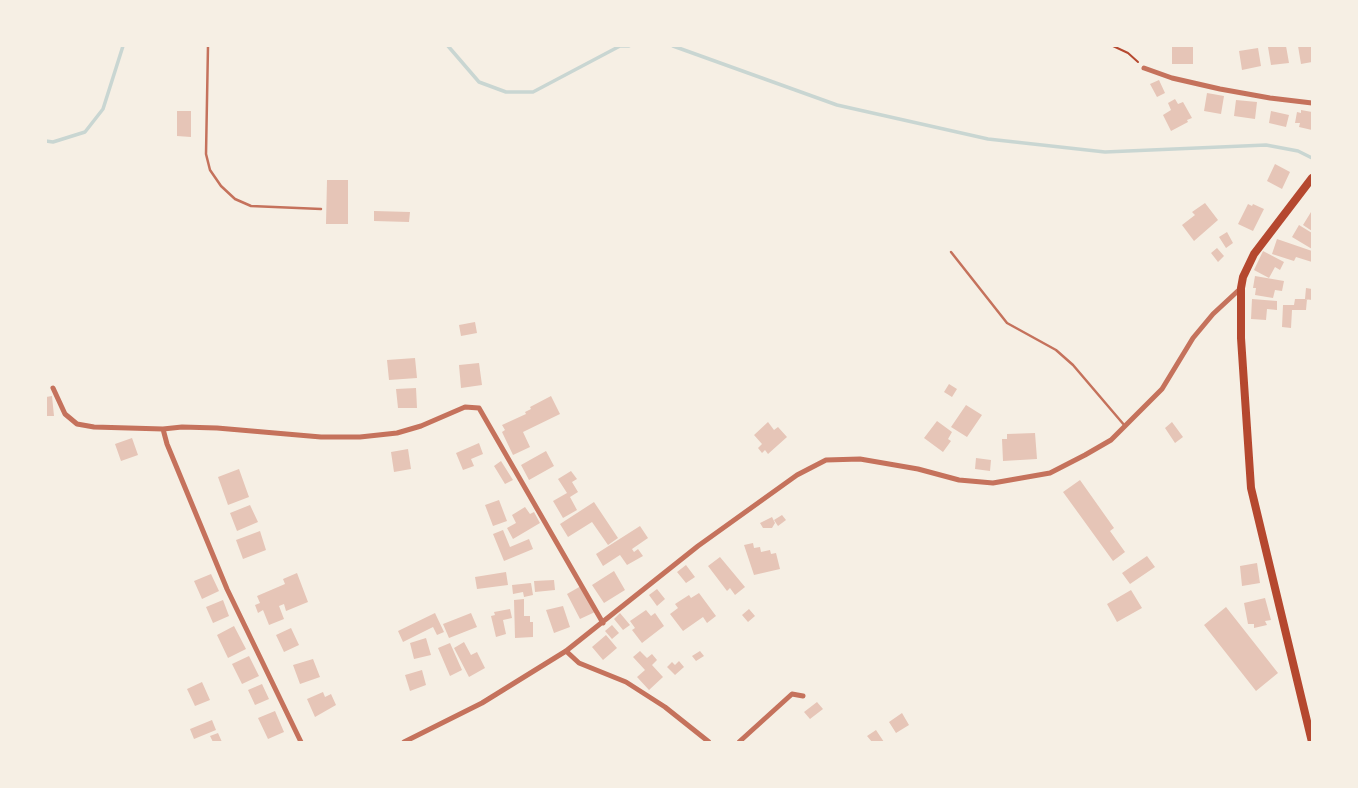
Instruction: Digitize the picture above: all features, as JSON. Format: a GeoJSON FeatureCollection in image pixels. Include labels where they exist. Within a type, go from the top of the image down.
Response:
{"type":"FeatureCollection","features":[{"type":"Feature","properties":{"kind":"main road"},"geometry":{"type":"LineString","coordinates":[[1312,177],[1254,254],[1241,288],[1241,338],[1251,488],[1312,743]]}},
{"type":"Feature","properties":{"kind":"street"},"geometry":{"type":"LineString","coordinates":[[1144,68],[1172,78],[1220,89],[1312,103]]}},
{"type":"Feature","properties":{"kind":"street"},"geometry":{"type":"LineString","coordinates":[[404,743],[482,704],[566,651],[698,546],[797,475],[825,460],[860,459],[918,469],[959,480],[993,483],[1050,473],[1085,456],[1111,440],[1162,388],[1194,338],[1213,314],[1241,288]]}},
{"type":"Feature","properties":{"kind":"street"},"geometry":{"type":"LineString","coordinates":[[53,388],[65,414],[77,424],[94,427],[217,428],[321,437],[360,437],[397,433],[465,407],[479,408],[603,623]]}},
{"type":"Feature","properties":{"kind":"street"},"geometry":{"type":"LineString","coordinates":[[163,429],[227,590],[301,743]]}},
{"type":"Feature","properties":{"kind":"street"},"geometry":{"type":"LineString","coordinates":[[566,651],[579,663],[626,682],[665,707],[709,743]]}},
{"type":"Feature","properties":{"kind":"street"},"geometry":{"type":"LineString","coordinates":[[739,743],[792,694],[803,696]]}},
{"type":"Feature","properties":{"kind":"lane"},"geometry":{"type":"LineString","coordinates":[[208,46],[206,154],[209,170],[220,186],[235,199],[251,206],[321,209]]}},
{"type":"Feature","properties":{"kind":"lane"},"geometry":{"type":"LineString","coordinates":[[951,252],[1007,323],[1056,351],[1073,365],[1125,426]]}},
{"type":"Feature","properties":{"kind":"path"},"geometry":{"type":"LineString","coordinates":[[1113,46],[1128,53],[1144,68]]}},
{"type":"Feature","properties":{"kind":"building"},"geometry":{"type":"Polygon","coordinates":[[[1172,46],[1193,46],[1193,64],[1172,64],[1172,46]]]}},
{"type":"Feature","properties":{"kind":"building"},"geometry":{"type":"Polygon","coordinates":[[[1286,46],[1289,63],[1271,65],[1268,47],[1286,46]]]}},
{"type":"Feature","properties":{"kind":"building"},"geometry":{"type":"Polygon","coordinates":[[[1298,46],[1312,46],[1312,62],[1301,64],[1298,46]]]}},
{"type":"Feature","properties":{"kind":"building"},"geometry":{"type":"Polygon","coordinates":[[[1258,48],[1261,66],[1242,70],[1239,51],[1258,48]]]}},
{"type":"Feature","properties":{"kind":"building"},"geometry":{"type":"Polygon","coordinates":[[[1159,80],[1165,93],[1157,97],[1150,84],[1159,80]]]}},
{"type":"Feature","properties":{"kind":"building"},"geometry":{"type":"Polygon","coordinates":[[[1207,93],[1224,96],[1221,114],[1204,111],[1207,93]]]}},
{"type":"Feature","properties":{"kind":"building"},"geometry":{"type":"Polygon","coordinates":[[[1175,99],[1178,104],[1183,102],[1192,118],[1171,131],[1163,115],[1171,110],[1168,103],[1175,99]]]}},
{"type":"Feature","properties":{"kind":"building"},"geometry":{"type":"Polygon","coordinates":[[[1236,100],[1257,102],[1255,119],[1234,116],[1236,100]]]}},
{"type":"Feature","properties":{"kind":"building"},"geometry":{"type":"Polygon","coordinates":[[[1301,110],[1312,112],[1312,130],[1299,127],[1300,123],[1295,123],[1297,112],[1301,113],[1301,110]]]}},
{"type":"Feature","properties":{"kind":"building"},"geometry":{"type":"Polygon","coordinates":[[[177,111],[191,111],[191,137],[177,136],[177,111]]]}},
{"type":"Feature","properties":{"kind":"building"},"geometry":{"type":"Polygon","coordinates":[[[1271,111],[1289,115],[1286,127],[1269,123],[1271,111]]]}},
{"type":"Feature","properties":{"kind":"building"},"geometry":{"type":"Polygon","coordinates":[[[1275,164],[1290,172],[1282,189],[1267,181],[1275,164]]]}},
{"type":"Feature","properties":{"kind":"building"},"geometry":{"type":"Polygon","coordinates":[[[327,180],[348,180],[348,224],[326,224],[327,180]]]}},
{"type":"Feature","properties":{"kind":"building"},"geometry":{"type":"Polygon","coordinates":[[[1205,203],[1218,220],[1194,241],[1182,225],[1195,215],[1192,212],[1205,203]]]}},
{"type":"Feature","properties":{"kind":"building"},"geometry":{"type":"Polygon","coordinates":[[[1248,204],[1264,209],[1253,231],[1238,224],[1248,204]]]}},
{"type":"Feature","properties":{"kind":"building"},"geometry":{"type":"Polygon","coordinates":[[[374,211],[410,212],[409,222],[374,221],[374,211]]]}},
{"type":"Feature","properties":{"kind":"building"},"geometry":{"type":"Polygon","coordinates":[[[1312,213],[1312,231],[1303,225],[1312,213]]]}},
{"type":"Feature","properties":{"kind":"building"},"geometry":{"type":"Polygon","coordinates":[[[1299,225],[1312,233],[1312,249],[1292,237],[1299,225]]]}},
{"type":"Feature","properties":{"kind":"building"},"geometry":{"type":"Polygon","coordinates":[[[1227,232],[1233,243],[1226,248],[1219,237],[1227,232]]]}},
{"type":"Feature","properties":{"kind":"building"},"geometry":{"type":"Polygon","coordinates":[[[1277,239],[1312,251],[1312,262],[1296,257],[1294,261],[1272,254],[1277,239]]]}},
{"type":"Feature","properties":{"kind":"building"},"geometry":{"type":"Polygon","coordinates":[[[1217,248],[1224,256],[1218,262],[1211,253],[1217,248]]]}},
{"type":"Feature","properties":{"kind":"building"},"geometry":{"type":"Polygon","coordinates":[[[1263,251],[1284,262],[1280,270],[1275,267],[1269,278],[1254,270],[1263,251]]]}},
{"type":"Feature","properties":{"kind":"building"},"geometry":{"type":"Polygon","coordinates":[[[1255,276],[1284,281],[1282,291],[1275,290],[1273,298],[1255,295],[1255,276]]]}},
{"type":"Feature","properties":{"kind":"building"},"geometry":{"type":"Polygon","coordinates":[[[1306,288],[1312,289],[1312,300],[1305,299],[1306,288]]]}},
{"type":"Feature","properties":{"kind":"building"},"geometry":{"type":"Polygon","coordinates":[[[1252,299],[1277,301],[1277,310],[1267,309],[1266,320],[1251,319],[1252,299]]]}},
{"type":"Feature","properties":{"kind":"building"},"geometry":{"type":"Polygon","coordinates":[[[1295,299],[1307,299],[1306,310],[1292,310],[1291,328],[1282,327],[1283,305],[1294,305],[1295,299]]]}},
{"type":"Feature","properties":{"kind":"building"},"geometry":{"type":"Polygon","coordinates":[[[475,322],[477,333],[461,336],[459,325],[475,322]]]}},
{"type":"Feature","properties":{"kind":"building"},"geometry":{"type":"Polygon","coordinates":[[[415,358],[417,378],[389,380],[387,360],[415,358]]]}},
{"type":"Feature","properties":{"kind":"building"},"geometry":{"type":"Polygon","coordinates":[[[479,363],[482,385],[461,388],[459,365],[479,363]]]}},
{"type":"Feature","properties":{"kind":"building"},"geometry":{"type":"Polygon","coordinates":[[[949,384],[957,389],[952,397],[944,392],[949,384]]]}},
{"type":"Feature","properties":{"kind":"building"},"geometry":{"type":"Polygon","coordinates":[[[416,388],[417,408],[398,408],[396,389],[416,388]]]}},
{"type":"Feature","properties":{"kind":"building"},"geometry":{"type":"Polygon","coordinates":[[[52,396],[54,416],[46,416],[46,397],[52,396]]]}},
{"type":"Feature","properties":{"kind":"building"},"geometry":{"type":"Polygon","coordinates":[[[551,396],[560,414],[523,432],[530,447],[513,455],[502,432],[505,430],[502,425],[526,414],[530,407],[551,396]]]}},
{"type":"Feature","properties":{"kind":"building"},"geometry":{"type":"Polygon","coordinates":[[[966,405],[982,415],[967,437],[951,427],[966,405]]]}},
{"type":"Feature","properties":{"kind":"building"},"geometry":{"type":"Polygon","coordinates":[[[937,421],[952,432],[948,439],[951,441],[943,452],[924,438],[937,421]]]}},
{"type":"Feature","properties":{"kind":"building"},"geometry":{"type":"Polygon","coordinates":[[[768,422],[774,430],[778,427],[787,437],[768,454],[765,450],[762,453],[758,448],[762,444],[754,435],[768,422]]]}},
{"type":"Feature","properties":{"kind":"building"},"geometry":{"type":"Polygon","coordinates":[[[1172,422],[1183,437],[1175,443],[1165,428],[1172,422]]]}},
{"type":"Feature","properties":{"kind":"building"},"geometry":{"type":"Polygon","coordinates":[[[1035,433],[1037,459],[1003,461],[1002,439],[1007,439],[1007,434],[1035,433]]]}},
{"type":"Feature","properties":{"kind":"building"},"geometry":{"type":"Polygon","coordinates":[[[132,438],[138,455],[121,461],[115,444],[132,438]]]}},
{"type":"Feature","properties":{"kind":"building"},"geometry":{"type":"Polygon","coordinates":[[[479,443],[483,454],[471,459],[474,466],[463,470],[456,453],[479,443]]]}},
{"type":"Feature","properties":{"kind":"building"},"geometry":{"type":"Polygon","coordinates":[[[408,449],[411,469],[394,472],[391,452],[408,449]]]}},
{"type":"Feature","properties":{"kind":"building"},"geometry":{"type":"Polygon","coordinates":[[[546,451],[554,466],[529,480],[521,465],[546,451]]]}},
{"type":"Feature","properties":{"kind":"building"},"geometry":{"type":"Polygon","coordinates":[[[976,458],[991,460],[990,471],[975,469],[976,458]]]}},
{"type":"Feature","properties":{"kind":"building"},"geometry":{"type":"Polygon","coordinates":[[[501,461],[513,480],[505,484],[494,466],[501,461]]]}},
{"type":"Feature","properties":{"kind":"building"},"geometry":{"type":"Polygon","coordinates":[[[239,469],[249,497],[228,505],[218,477],[239,469]]]}},
{"type":"Feature","properties":{"kind":"building"},"geometry":{"type":"Polygon","coordinates":[[[571,471],[577,479],[572,482],[578,492],[570,497],[577,510],[563,518],[553,501],[567,493],[558,479],[571,471]]]}},
{"type":"Feature","properties":{"kind":"building"},"geometry":{"type":"Polygon","coordinates":[[[1080,480],[1114,528],[1110,531],[1125,552],[1113,561],[1063,492],[1080,480]]]}},
{"type":"Feature","properties":{"kind":"building"},"geometry":{"type":"Polygon","coordinates":[[[499,500],[507,521],[493,526],[485,505],[499,500]]]}},
{"type":"Feature","properties":{"kind":"building"},"geometry":{"type":"Polygon","coordinates":[[[594,502],[618,538],[608,545],[592,522],[568,537],[560,524],[594,502]]]}},
{"type":"Feature","properties":{"kind":"building"},"geometry":{"type":"Polygon","coordinates":[[[250,505],[258,522],[237,531],[230,513],[250,505]]]}},
{"type":"Feature","properties":{"kind":"building"},"geometry":{"type":"Polygon","coordinates":[[[525,507],[530,514],[534,512],[540,523],[513,539],[507,528],[516,523],[512,515],[525,507]]]}},
{"type":"Feature","properties":{"kind":"building"},"geometry":{"type":"Polygon","coordinates":[[[782,515],[786,520],[778,526],[774,520],[782,515]]]}},
{"type":"Feature","properties":{"kind":"building"},"geometry":{"type":"Polygon","coordinates":[[[772,517],[775,523],[772,528],[763,528],[760,523],[772,517]]]}},
{"type":"Feature","properties":{"kind":"building"},"geometry":{"type":"Polygon","coordinates":[[[640,526],[648,538],[632,549],[634,552],[638,549],[643,556],[627,565],[620,555],[603,566],[596,554],[640,526]]]}},
{"type":"Feature","properties":{"kind":"building"},"geometry":{"type":"Polygon","coordinates":[[[503,530],[510,547],[529,539],[533,549],[504,561],[493,534],[503,530]]]}},
{"type":"Feature","properties":{"kind":"building"},"geometry":{"type":"Polygon","coordinates":[[[260,531],[266,550],[243,559],[236,540],[260,531]]]}},
{"type":"Feature","properties":{"kind":"building"},"geometry":{"type":"Polygon","coordinates":[[[753,543],[754,548],[760,547],[761,552],[770,550],[771,554],[776,553],[780,569],[754,575],[744,545],[753,543]]]}},
{"type":"Feature","properties":{"kind":"building"},"geometry":{"type":"Polygon","coordinates":[[[1147,556],[1155,567],[1130,584],[1122,573],[1147,556]]]}},
{"type":"Feature","properties":{"kind":"building"},"geometry":{"type":"Polygon","coordinates":[[[720,557],[745,587],[735,595],[730,588],[727,591],[708,566],[720,557]]]}},
{"type":"Feature","properties":{"kind":"building"},"geometry":{"type":"Polygon","coordinates":[[[1257,563],[1260,583],[1242,586],[1240,566],[1257,563]]]}},
{"type":"Feature","properties":{"kind":"building"},"geometry":{"type":"Polygon","coordinates":[[[686,565],[695,577],[686,583],[677,572],[686,565]]]}},
{"type":"Feature","properties":{"kind":"building"},"geometry":{"type":"Polygon","coordinates":[[[614,571],[625,590],[604,603],[592,585],[614,571]]]}},
{"type":"Feature","properties":{"kind":"building"},"geometry":{"type":"Polygon","coordinates":[[[506,572],[508,585],[477,589],[475,577],[506,572]]]}},
{"type":"Feature","properties":{"kind":"building"},"geometry":{"type":"Polygon","coordinates":[[[297,573],[308,602],[286,611],[284,604],[279,606],[284,619],[269,625],[263,610],[258,613],[255,605],[260,603],[257,596],[285,584],[283,579],[297,573]]]}},
{"type":"Feature","properties":{"kind":"building"},"geometry":{"type":"Polygon","coordinates":[[[211,574],[219,591],[202,599],[194,581],[211,574]]]}},
{"type":"Feature","properties":{"kind":"building"},"geometry":{"type":"Polygon","coordinates":[[[554,580],[555,590],[535,592],[534,581],[554,580]]]}},
{"type":"Feature","properties":{"kind":"building"},"geometry":{"type":"Polygon","coordinates":[[[531,583],[533,595],[524,597],[523,592],[513,594],[512,585],[531,583]]]}},
{"type":"Feature","properties":{"kind":"building"},"geometry":{"type":"Polygon","coordinates":[[[581,586],[595,612],[580,619],[567,594],[581,586]]]}},
{"type":"Feature","properties":{"kind":"building"},"geometry":{"type":"Polygon","coordinates":[[[657,589],[665,599],[657,606],[649,595],[657,589]]]}},
{"type":"Feature","properties":{"kind":"building"},"geometry":{"type":"Polygon","coordinates":[[[1131,590],[1142,608],[1117,622],[1107,604],[1131,590]]]}},
{"type":"Feature","properties":{"kind":"building"},"geometry":{"type":"Polygon","coordinates":[[[699,593],[716,616],[707,623],[703,617],[683,631],[670,614],[678,608],[675,604],[689,595],[691,598],[699,593]]]}},
{"type":"Feature","properties":{"kind":"building"},"geometry":{"type":"Polygon","coordinates":[[[1265,598],[1271,620],[1265,621],[1267,625],[1254,628],[1254,624],[1248,624],[1244,603],[1265,598]]]}},
{"type":"Feature","properties":{"kind":"building"},"geometry":{"type":"Polygon","coordinates":[[[524,599],[524,616],[530,616],[530,622],[533,622],[533,637],[515,638],[514,600],[524,599]]]}},
{"type":"Feature","properties":{"kind":"building"},"geometry":{"type":"Polygon","coordinates":[[[223,600],[229,616],[213,623],[206,607],[223,600]]]}},
{"type":"Feature","properties":{"kind":"building"},"geometry":{"type":"Polygon","coordinates":[[[563,606],[570,627],[554,633],[546,610],[563,606]]]}},
{"type":"Feature","properties":{"kind":"building"},"geometry":{"type":"Polygon","coordinates":[[[1226,607],[1278,673],[1256,691],[1204,625],[1226,607]]]}},
{"type":"Feature","properties":{"kind":"building"},"geometry":{"type":"Polygon","coordinates":[[[510,609],[512,618],[503,620],[506,634],[496,637],[491,616],[495,615],[494,612],[510,609]]]}},
{"type":"Feature","properties":{"kind":"building"},"geometry":{"type":"Polygon","coordinates":[[[749,609],[755,616],[748,622],[742,615],[749,609]]]}},
{"type":"Feature","properties":{"kind":"building"},"geometry":{"type":"Polygon","coordinates":[[[646,610],[651,616],[655,613],[664,626],[642,643],[632,630],[635,628],[630,621],[646,610]]]}},
{"type":"Feature","properties":{"kind":"building"},"geometry":{"type":"Polygon","coordinates":[[[435,613],[444,632],[437,635],[433,627],[403,642],[398,631],[435,613]]]}},
{"type":"Feature","properties":{"kind":"building"},"geometry":{"type":"Polygon","coordinates":[[[471,613],[477,627],[449,638],[443,624],[471,613]]]}},
{"type":"Feature","properties":{"kind":"building"},"geometry":{"type":"Polygon","coordinates":[[[620,613],[630,625],[623,630],[614,619],[620,613]]]}},
{"type":"Feature","properties":{"kind":"building"},"geometry":{"type":"Polygon","coordinates":[[[612,625],[619,633],[612,639],[605,631],[612,625]]]}},
{"type":"Feature","properties":{"kind":"building"},"geometry":{"type":"Polygon","coordinates":[[[234,626],[246,649],[228,658],[217,635],[234,626]]]}},
{"type":"Feature","properties":{"kind":"building"},"geometry":{"type":"Polygon","coordinates":[[[291,628],[299,645],[284,652],[276,635],[291,628]]]}},
{"type":"Feature","properties":{"kind":"building"},"geometry":{"type":"Polygon","coordinates":[[[606,635],[617,648],[603,660],[592,647],[606,635]]]}},
{"type":"Feature","properties":{"kind":"building"},"geometry":{"type":"Polygon","coordinates":[[[426,638],[431,655],[414,659],[410,643],[426,638]]]}},
{"type":"Feature","properties":{"kind":"building"},"geometry":{"type":"Polygon","coordinates":[[[464,642],[471,655],[477,652],[485,668],[469,677],[454,648],[464,642]]]}},
{"type":"Feature","properties":{"kind":"building"},"geometry":{"type":"Polygon","coordinates":[[[450,643],[462,670],[450,676],[438,648],[450,643]]]}},
{"type":"Feature","properties":{"kind":"building"},"geometry":{"type":"Polygon","coordinates":[[[640,651],[647,658],[652,654],[657,660],[652,665],[663,677],[649,690],[637,677],[645,670],[633,657],[640,651]]]}},
{"type":"Feature","properties":{"kind":"building"},"geometry":{"type":"Polygon","coordinates":[[[700,651],[704,656],[696,661],[692,656],[700,651]]]}},
{"type":"Feature","properties":{"kind":"building"},"geometry":{"type":"Polygon","coordinates":[[[249,656],[259,676],[242,684],[232,664],[249,656]]]}},
{"type":"Feature","properties":{"kind":"building"},"geometry":{"type":"Polygon","coordinates":[[[313,659],[320,677],[300,684],[293,665],[313,659]]]}},
{"type":"Feature","properties":{"kind":"building"},"geometry":{"type":"Polygon","coordinates":[[[679,661],[684,667],[675,675],[667,667],[672,662],[675,665],[679,661]]]}},
{"type":"Feature","properties":{"kind":"building"},"geometry":{"type":"Polygon","coordinates":[[[422,670],[426,685],[410,691],[405,675],[422,670]]]}},
{"type":"Feature","properties":{"kind":"building"},"geometry":{"type":"Polygon","coordinates":[[[202,682],[210,700],[195,706],[187,689],[202,682]]]}},
{"type":"Feature","properties":{"kind":"building"},"geometry":{"type":"Polygon","coordinates":[[[262,684],[269,699],[255,705],[248,690],[262,684]]]}},
{"type":"Feature","properties":{"kind":"building"},"geometry":{"type":"Polygon","coordinates":[[[323,692],[325,697],[331,694],[336,705],[315,717],[307,699],[323,692]]]}},
{"type":"Feature","properties":{"kind":"building"},"geometry":{"type":"Polygon","coordinates":[[[817,702],[823,709],[810,719],[804,712],[817,702]]]}},
{"type":"Feature","properties":{"kind":"building"},"geometry":{"type":"Polygon","coordinates":[[[275,711],[284,732],[268,739],[258,718],[275,711]]]}},
{"type":"Feature","properties":{"kind":"building"},"geometry":{"type":"Polygon","coordinates":[[[902,713],[909,725],[896,733],[889,722],[902,713]]]}},
{"type":"Feature","properties":{"kind":"building"},"geometry":{"type":"Polygon","coordinates":[[[212,720],[216,730],[194,739],[190,729],[212,720]]]}},
{"type":"Feature","properties":{"kind":"building"},"geometry":{"type":"Polygon","coordinates":[[[876,730],[884,742],[872,742],[867,736],[876,730]]]}},
{"type":"Feature","properties":{"kind":"building"},"geometry":{"type":"Polygon","coordinates":[[[218,733],[222,742],[213,742],[210,736],[218,733]]]}},
{"type":"Feature","properties":{"kind":"waterway"},"geometry":{"type":"LineString","coordinates":[[46,141],[53,142],[85,132],[103,109],[123,46]]}},
{"type":"Feature","properties":{"kind":"waterway"},"geometry":{"type":"LineString","coordinates":[[448,46],[479,82],[506,92],[533,92],[620,46],[629,46]]}},
{"type":"Feature","properties":{"kind":"waterway"},"geometry":{"type":"LineString","coordinates":[[673,46],[837,105],[988,139],[1105,152],[1266,145],[1298,151],[1312,158]]}}]}
